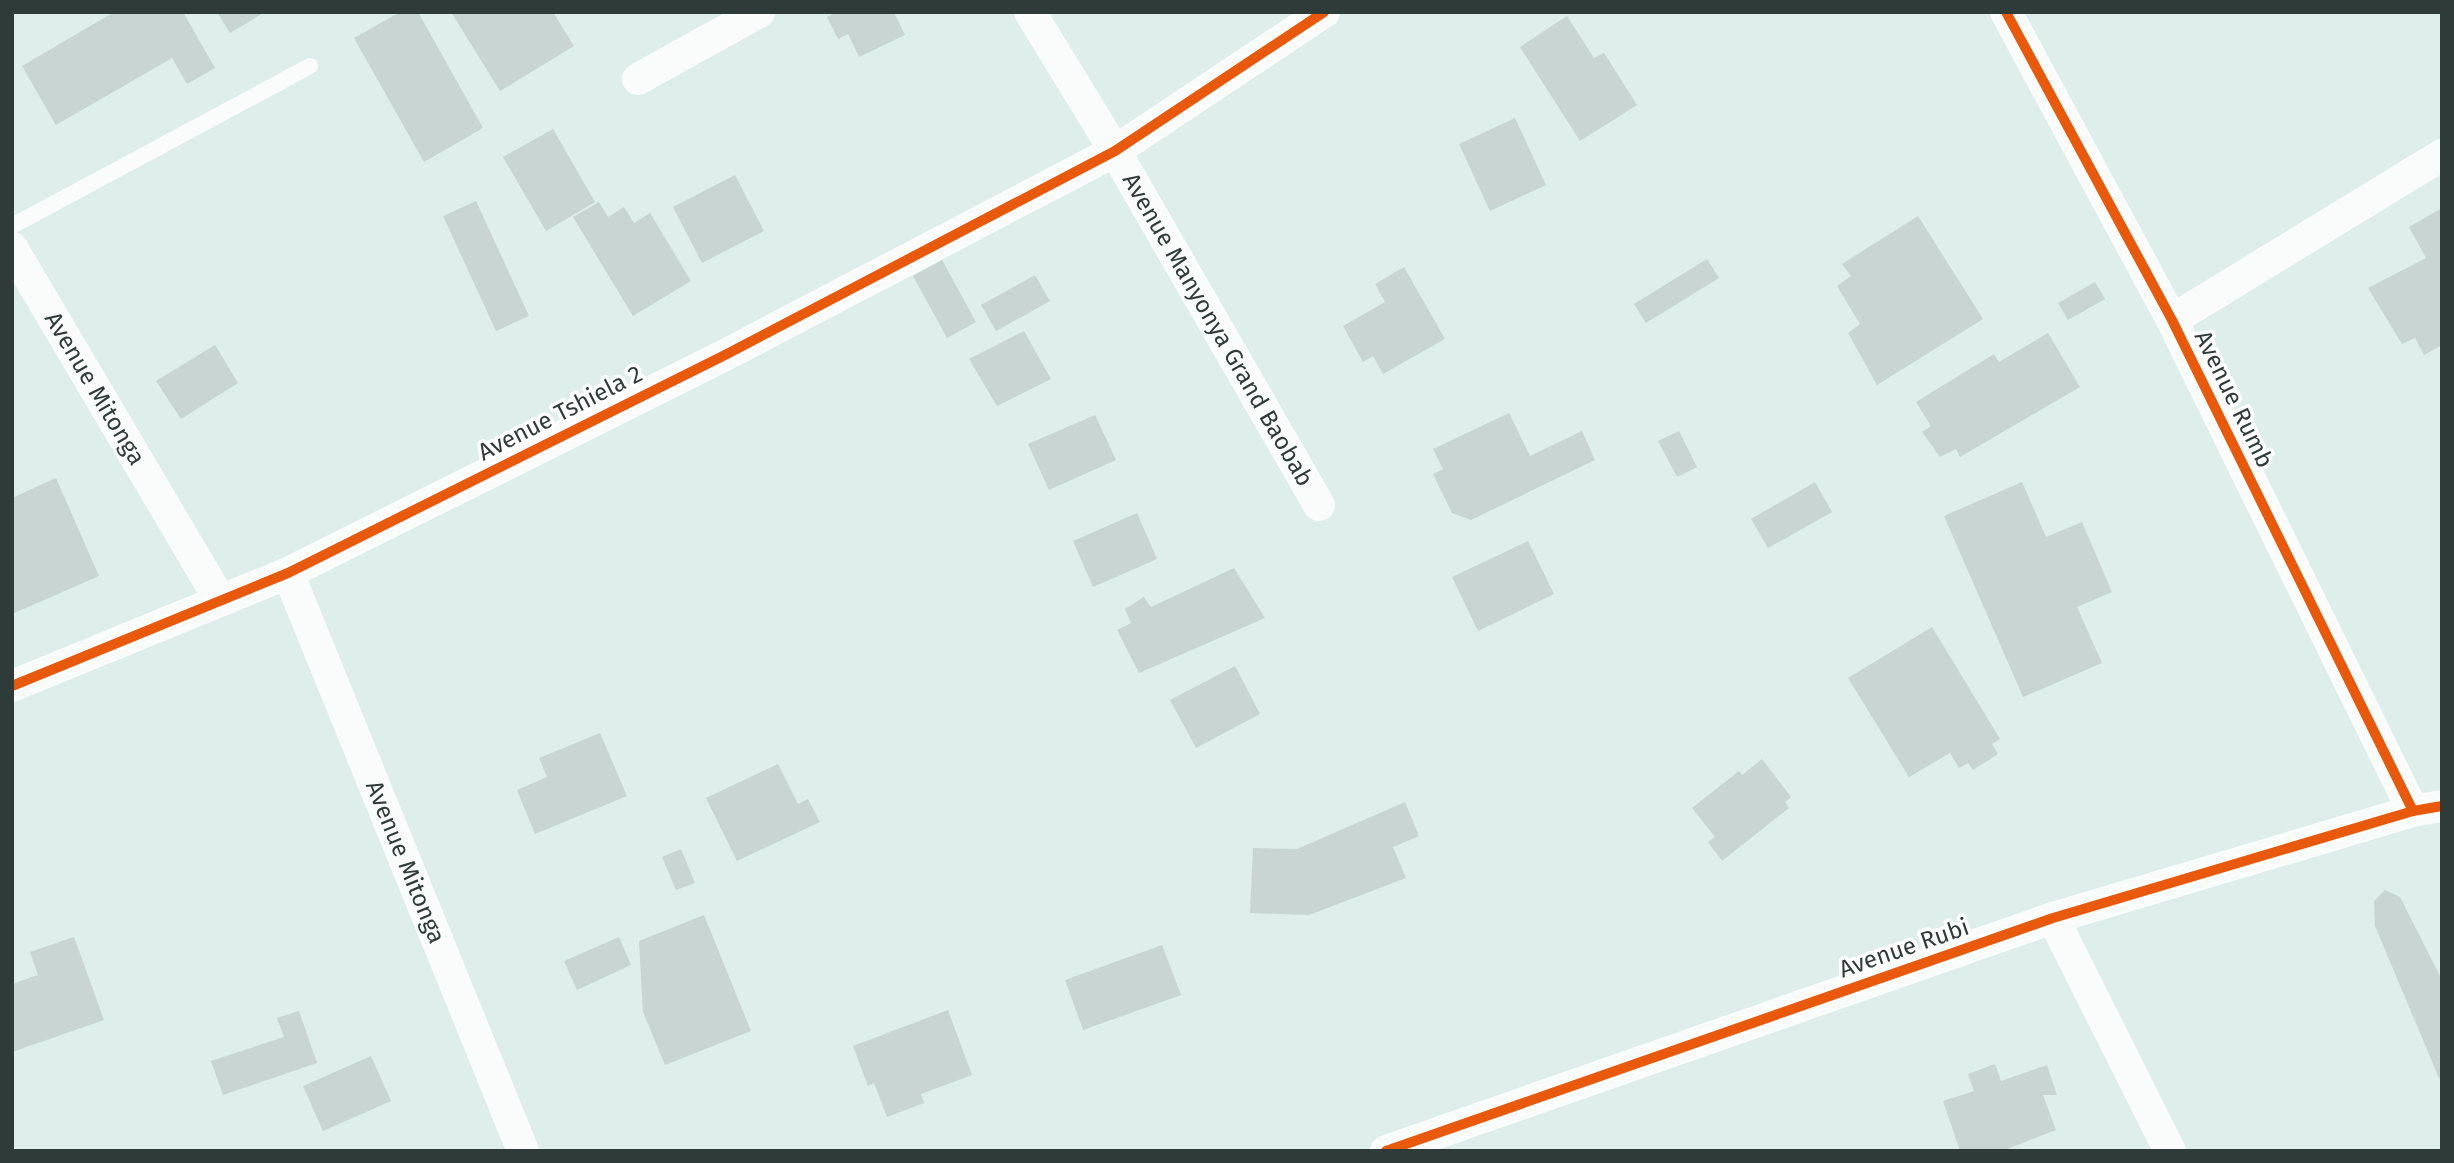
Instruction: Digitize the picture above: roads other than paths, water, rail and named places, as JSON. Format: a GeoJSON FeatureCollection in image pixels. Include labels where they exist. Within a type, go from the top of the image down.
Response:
{"type":"FeatureCollection","features":[{"type":"Feature","properties":{"kind":"street"},"geometry":{"type":"LineString","coordinates":[[638,79],[760,12]]}},
{"type":"Feature","properties":{"kind":"street","name":"Avenue Manyonya Grand Baobab"},"geometry":{"type":"LineString","coordinates":[[1030,12],[1115,151],[1319,505]]}},
{"type":"Feature","properties":{"kind":"street","name":"Avenue Tshiela 2"},"geometry":{"type":"LineString","coordinates":[[12,686],[288,573],[725,355],[1115,151],[1324,12]]}},
{"type":"Feature","properties":{"kind":"street","name":"Avenue Rumb"},"geometry":{"type":"LineString","coordinates":[[2006,12],[2172,320],[2427,808]]}},
{"type":"Feature","properties":{"kind":"street"},"geometry":{"type":"LineString","coordinates":[[2172,320],[2442,155]]}},
{"type":"Feature","properties":{"kind":"street","name":"Avenue Mitonga"},"geometry":{"type":"LineString","coordinates":[[12,248],[220,600]]}},
{"type":"Feature","properties":{"kind":"street","name":"Avenue Mitonga"},"geometry":{"type":"LineString","coordinates":[[288,573],[523,1151]]}},
{"type":"Feature","properties":{"kind":"street","name":"Avenue Rubi"},"geometry":{"type":"LineString","coordinates":[[1386,1151],[2053,918],[2427,808]]}},
{"type":"Feature","properties":{"kind":"street"},"geometry":{"type":"LineString","coordinates":[[2053,918],[2170,1151]]}},
{"type":"Feature","properties":{"kind":"lane"},"geometry":{"type":"LineString","coordinates":[[12,226],[310,66]]}}]}
